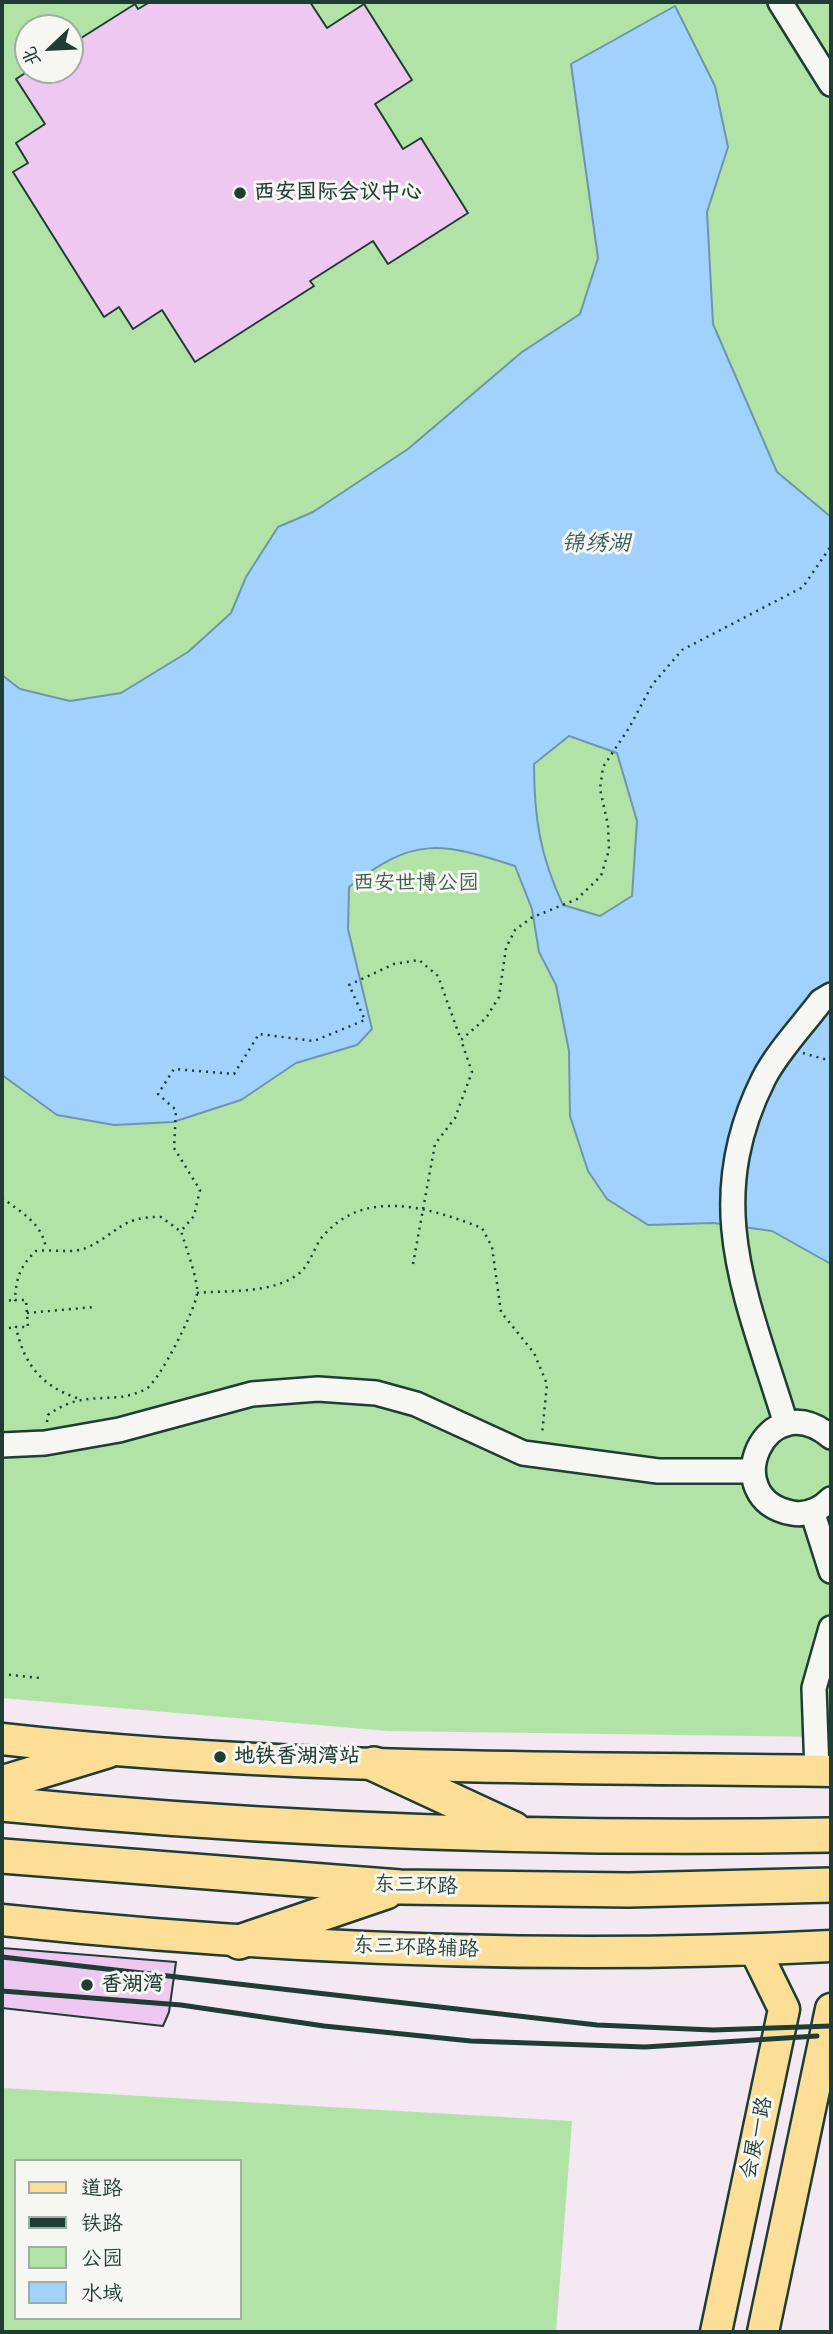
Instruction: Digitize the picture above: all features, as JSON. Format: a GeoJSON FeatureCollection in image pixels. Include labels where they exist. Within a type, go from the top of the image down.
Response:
{"type":"FeatureCollection","features":[{"type":"Feature","properties":{"kind":"highway"},"geometry":{"type":"LineString","coordinates":[[2,1783],[107,1751]]}},
{"type":"Feature","properties":{"kind":"highway"},"geometry":{"type":"LineString","coordinates":[[374,1764],[528,1836]]}},
{"type":"Feature","properties":{"kind":"highway"},"geometry":{"type":"LineString","coordinates":[[2,1804],[175,1821],[528,1836],[645,1838],[831,1835]]}},
{"type":"Feature","properties":{"kind":"highway","name":"东三环路"},"geometry":{"type":"LineString","coordinates":[[2,1856],[400,1886],[629,1890],[831,1885]]}},
{"type":"Feature","properties":{"kind":"highway"},"geometry":{"type":"LineString","coordinates":[[239,1942],[400,1886]]}},
{"type":"Feature","properties":{"kind":"main road"},"geometry":{"type":"LineString","coordinates":[[2,1739],[107,1751],[374,1764],[824,1771]]}},
{"type":"Feature","properties":{"kind":"main road","name":"东三环路辅路"},"geometry":{"type":"LineString","coordinates":[[2,1920],[239,1942],[603,1953],[831,1946]]}},
{"type":"Feature","properties":{"kind":"main road","name":"会展一路"},"geometry":{"type":"LineString","coordinates":[[716,2332],[784,2009],[755,1950]]}},
{"type":"Feature","properties":{"kind":"main road"},"geometry":{"type":"LineString","coordinates":[[763,2332],[831,2010]]}},
{"type":"Feature","properties":{"kind":"lane"},"geometry":{"type":"LineString","coordinates":[[786,11],[831,84]]}},
{"type":"Feature","properties":{"kind":"lane"},"geometry":{"type":"LineString","coordinates":[[786,1424],[735,1257],[730,1196],[741,1129],[765,1076],[821,1001],[831,995]]}},
{"type":"Feature","properties":{"kind":"lane"},"geometry":{"type":"LineString","coordinates":[[2,1445],[45,1443],[118,1430],[252,1394],[318,1389],[376,1393],[416,1404],[523,1453],[658,1471],[753,1471]]}},
{"type":"Feature","properties":{"kind":"lane"},"geometry":{"type":"LineString","coordinates":[[831,1437],[821,1428],[806,1423],[786,1424],[765,1436],[756,1449],[753,1471],[760,1493],[770,1504],[798,1514],[822,1505],[831,1571]]}},
{"type":"Feature","properties":{"kind":"lane"},"geometry":{"type":"LineString","coordinates":[[824,1771],[814,1688],[831,1628]]}},
{"type":"Feature","properties":{"kind":"path"},"geometry":{"type":"LineString","coordinates":[[461,1040],[486,1018],[499,997],[506,948],[515,930],[531,918],[570,902],[601,876],[609,850],[608,825],[600,789],[603,766],[652,685],[682,649],[803,587],[831,546]]}},
{"type":"Feature","properties":{"kind":"path"},"geometry":{"type":"LineString","coordinates":[[181,1231],[194,1216],[200,1190],[174,1148],[176,1110],[158,1094],[174,1069],[234,1074],[259,1034],[314,1041],[365,1020],[349,985],[394,964],[419,960],[438,976],[472,1072],[456,1118],[435,1144],[413,1264]]}},
{"type":"Feature","properties":{"kind":"path"},"geometry":{"type":"LineString","coordinates":[[788,1045],[809,1057],[831,1061]]}},
{"type":"Feature","properties":{"kind":"path"},"geometry":{"type":"LineString","coordinates":[[2,1198],[32,1220],[45,1238],[46,1250]]}},
{"type":"Feature","properties":{"kind":"path"},"geometry":{"type":"LineString","coordinates":[[197,1293],[265,1288],[297,1275],[314,1256],[321,1237],[346,1215],[365,1206],[388,1205],[423,1211],[449,1216],[482,1228],[492,1247],[501,1312],[534,1353],[547,1384],[540,1455]]}},
{"type":"Feature","properties":{"kind":"path"},"geometry":{"type":"LineString","coordinates":[[15,1300],[17,1276],[24,1262],[36,1251],[75,1251],[88,1247],[130,1220],[147,1216],[162,1217],[181,1231],[197,1293],[168,1363],[148,1388],[116,1397],[77,1398],[54,1390],[36,1376],[19,1342],[16,1328]]}},
{"type":"Feature","properties":{"kind":"path"},"geometry":{"type":"LineString","coordinates":[[2,1301],[26,1300],[28,1327],[2,1329],[2,1322]]}},
{"type":"Feature","properties":{"kind":"path"},"geometry":{"type":"LineString","coordinates":[[27,1313],[94,1307]]}},
{"type":"Feature","properties":{"kind":"path"},"geometry":{"type":"LineString","coordinates":[[45,1443],[48,1415],[77,1398]]}},
{"type":"Feature","properties":{"kind":"path"},"geometry":{"type":"LineString","coordinates":[[2,1674],[40,1678]]}},
{"type":"Feature","properties":{"kind":"green space","name":"西安世博公园"},"geometry":{"type":"Polygon","coordinates":[[[2,2],[831,2],[831,1737],[388,1731],[2,1698],[2,2]]]}},
{"type":"Feature","properties":{"kind":"green space"},"geometry":{"type":"Polygon","coordinates":[[[2,2088],[572,2121],[556,2332],[2,2332],[2,2088]]]}},
{"type":"Feature","properties":{"kind":"water","name":"锦绣湖"},"geometry":{"type":"Polygon","coordinates":[[[675,6],[715,86],[728,147],[707,212],[713,324],[777,472],[831,517],[831,1264],[772,1231],[714,1223],[648,1225],[607,1199],[588,1171],[570,1116],[569,1051],[556,985],[539,952],[532,909],[515,866],[467,852],[428,848],[410,852],[372,870],[349,887],[348,929],[372,1029],[357,1045],[296,1063],[241,1100],[173,1122],[114,1125],[57,1115],[2,1075],[2,675],[20,689],[70,701],[121,693],[188,652],[231,613],[246,577],[278,527],[313,512],[408,449],[522,352],[580,314],[598,258],[571,64],[675,6]],[[569,736],[534,764],[535,802],[540,836],[555,887],[563,905],[600,916],[632,896],[637,821],[617,753],[569,736]]]}},
{"type":"Feature","properties":{"kind":"building","name":"西安国际会议中心"},"geometry":{"type":"Polygon","coordinates":[[[150,2],[310,2],[327,28],[364,4],[412,80],[375,104],[403,149],[421,138],[468,213],[388,264],[373,241],[310,281],[314,286],[195,362],[162,310],[133,329],[119,307],[104,317],[13,172],[28,163],[16,143],[45,124],[19,84],[84,84],[84,36],[135,4],[138,9],[150,2]]]}},
{"type":"Feature","properties":{"kind":"building","name":"香湖湾"},"geometry":{"type":"Polygon","coordinates":[[[2,1948],[176,1962],[169,2012],[163,2026],[2,2008],[2,1948]]]}},
{"type":"Feature","properties":{"kind":"railway"},"geometry":{"type":"LineString","coordinates":[[2,1957],[597,2025],[713,2030],[831,2026]]}},
{"type":"Feature","properties":{"kind":"railway"},"geometry":{"type":"LineString","coordinates":[[2,1991],[181,2005],[324,2026],[471,2041],[645,2047],[817,2036]]}},
{"type":"Feature","properties":{"kind":"place","name":"西安国际会议中心"},"geometry":{"type":"Point","coordinates":[240,193]}},
{"type":"Feature","properties":{"kind":"place","name":"地铁香湖湾站"},"geometry":{"type":"Point","coordinates":[220,1757]}},
{"type":"Feature","properties":{"kind":"place","name":"香湖湾"},"geometry":{"type":"Point","coordinates":[87,1985]}}]}
